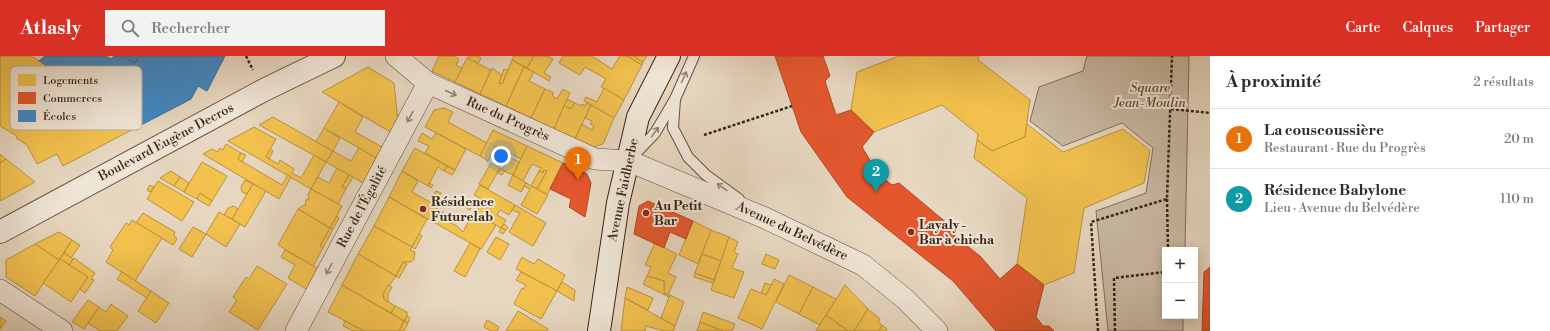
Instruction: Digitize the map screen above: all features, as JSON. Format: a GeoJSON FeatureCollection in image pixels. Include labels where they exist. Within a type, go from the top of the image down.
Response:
{"type":"FeatureCollection","features":[{"type":"Feature","properties":{"kind":"street","name":"Boulevard Eugène Decros"},"geometry":{"type":"LineString","coordinates":[[0,232],[264,90],[334,56]]}},
{"type":"Feature","properties":{"kind":"street","name":"Rue du Progrès"},"geometry":{"type":"LineString","coordinates":[[396,56],[428,83],[595,159],[629,161]]}},
{"type":"Feature","properties":{"kind":"street","name":"Avenue Faidherbe"},"geometry":{"type":"LineString","coordinates":[[600,331],[618,203],[629,161],[638,117],[669,56]]}},
{"type":"Feature","properties":{"kind":"street","name":"Rue de l'Égalité"},"geometry":{"type":"LineString","coordinates":[[296,331],[428,83]]}},
{"type":"Feature","properties":{"kind":"street","name":"Avenue du Belvédère"},"geometry":{"type":"LineString","coordinates":[[629,161],[765,218],[863,265],[905,299],[937,331]]}},
{"type":"Feature","properties":{"kind":"street"},"geometry":{"type":"LineString","coordinates":[[0,290],[62,331]]}},
{"type":"Feature","properties":{"kind":"lane"},"geometry":{"type":"LineString","coordinates":[[629,161],[656,133],[694,56]]}},
{"type":"Feature","properties":{"kind":"lane"},"geometry":{"type":"LineString","coordinates":[[674,99],[673,128],[688,157],[706,175],[765,218]]}},
{"type":"Feature","properties":{"kind":"path"},"geometry":{"type":"LineString","coordinates":[[1168,247],[1167,199],[1172,56]]}},
{"type":"Feature","properties":{"kind":"path"},"geometry":{"type":"LineString","coordinates":[[704,135],[792,106]]}},
{"type":"Feature","properties":{"kind":"path"},"geometry":{"type":"LineString","coordinates":[[1171,109],[1210,113]]}},
{"type":"Feature","properties":{"kind":"path"},"geometry":{"type":"LineString","coordinates":[[1098,331],[1090,222],[1167,199]]}},
{"type":"Feature","properties":{"kind":"path"},"geometry":{"type":"LineString","coordinates":[[1115,331],[1114,278],[1162,272]]}},
{"type":"Feature","properties":{"kind":"green space","name":"Square Jean-Moulin"},"geometry":{"type":"Polygon","coordinates":[[[1087,56],[1189,56],[1185,247],[1162,247],[1162,319],[1183,319],[1183,331],[1108,331],[1096,211],[1146,193],[1153,148],[1122,123],[1063,146],[1030,121],[1039,87],[1083,71],[1087,56]]]}},
{"type":"Feature","properties":{"kind":"building: Logements"},"geometry":{"type":"Polygon","coordinates":[[[0,56],[31,56],[47,66],[10,66],[10,130],[132,130],[63,166],[57,154],[37,164],[27,145],[16,138],[17,136],[0,126],[0,56]]]}},
{"type":"Feature","properties":{"kind":"building: Logements"},"geometry":{"type":"Polygon","coordinates":[[[439,56],[455,56],[459,60],[456,65],[462,68],[455,82],[432,71],[439,56]]]}},
{"type":"Feature","properties":{"kind":"building: Logements"},"geometry":{"type":"Polygon","coordinates":[[[469,56],[478,56],[481,58],[478,64],[467,59],[469,56]]]}},
{"type":"Feature","properties":{"kind":"building: Logements"},"geometry":{"type":"Polygon","coordinates":[[[514,56],[534,56],[527,68],[512,60],[514,56]]]}},
{"type":"Feature","properties":{"kind":"building: Logements"},"geometry":{"type":"Polygon","coordinates":[[[534,56],[547,56],[553,59],[544,73],[551,77],[549,81],[527,68],[534,56]]]}},
{"type":"Feature","properties":{"kind":"building: Logements"},"geometry":{"type":"Polygon","coordinates":[[[563,56],[592,56],[612,69],[620,56],[627,56],[642,65],[624,100],[601,87],[606,79],[585,67],[580,75],[559,63],[563,56]]]}},
{"type":"Feature","properties":{"kind":"building: Logements"},"geometry":{"type":"Polygon","coordinates":[[[627,56],[633,56],[643,62],[642,65],[627,56]]]}},
{"type":"Feature","properties":{"kind":"building: Logements"},"geometry":{"type":"Polygon","coordinates":[[[633,56],[647,56],[643,62],[633,56]]]}},
{"type":"Feature","properties":{"kind":"building: Logements"},"geometry":{"type":"Polygon","coordinates":[[[899,56],[979,56],[978,60],[1030,100],[1025,137],[992,151],[977,140],[978,134],[942,105],[874,132],[851,110],[857,72],[899,56]]]}},
{"type":"Feature","properties":{"kind":"building: Logements"},"geometry":{"type":"Polygon","coordinates":[[[467,58],[491,70],[480,94],[455,82],[467,58]]]}},
{"type":"Feature","properties":{"kind":"building: Logements"},"geometry":{"type":"Polygon","coordinates":[[[512,60],[524,67],[506,106],[480,94],[492,68],[502,75],[499,83],[502,84],[512,60]]]}},
{"type":"Feature","properties":{"kind":"building: Logements"},"geometry":{"type":"Polygon","coordinates":[[[368,67],[394,83],[398,121],[392,133],[322,92],[368,67]]]}},
{"type":"Feature","properties":{"kind":"building: Logements"},"geometry":{"type":"Polygon","coordinates":[[[524,67],[534,72],[529,81],[545,89],[531,118],[506,106],[524,67]]]}},
{"type":"Feature","properties":{"kind":"building: Logements"},"geometry":{"type":"Polygon","coordinates":[[[504,69],[508,70],[502,84],[499,83],[504,69]]]}},
{"type":"Feature","properties":{"kind":"building: Logements"},"geometry":{"type":"Polygon","coordinates":[[[604,88],[624,100],[614,118],[584,101],[586,97],[597,102],[604,88]]]}},
{"type":"Feature","properties":{"kind":"building: Logements"},"geometry":{"type":"Polygon","coordinates":[[[545,89],[554,93],[552,95],[557,99],[563,89],[570,93],[554,129],[531,118],[545,89]]]}},
{"type":"Feature","properties":{"kind":"building: Logements"},"geometry":{"type":"Polygon","coordinates":[[[567,99],[575,103],[571,109],[564,106],[567,99]]]}},
{"type":"Feature","properties":{"kind":"building: Logements"},"geometry":{"type":"Polygon","coordinates":[[[339,102],[363,117],[355,132],[384,148],[378,159],[324,128],[339,102]]]}},
{"type":"Feature","properties":{"kind":"building: Logements"},"geometry":{"type":"Polygon","coordinates":[[[575,103],[581,106],[582,104],[585,106],[587,103],[591,105],[575,139],[554,129],[564,106],[571,109],[575,103]]]}},
{"type":"Feature","properties":{"kind":"building: Logements"},"geometry":{"type":"Polygon","coordinates":[[[591,105],[614,118],[603,144],[593,147],[575,139],[582,124],[592,130],[594,126],[590,124],[592,121],[585,118],[591,105]]]}},
{"type":"Feature","properties":{"kind":"building: Logements"},"geometry":{"type":"Polygon","coordinates":[[[444,108],[453,112],[448,122],[487,143],[480,156],[425,127],[434,110],[444,108]]]}},
{"type":"Feature","properties":{"kind":"building: Logements"},"geometry":{"type":"Polygon","coordinates":[[[273,117],[333,151],[326,162],[259,125],[273,117]]]}},
{"type":"Feature","properties":{"kind":"building: Logements"},"geometry":{"type":"Polygon","coordinates":[[[1027,124],[1063,152],[1123,129],[1150,150],[1144,183],[1084,208],[1074,273],[1044,285],[1017,264],[1027,198],[974,158],[977,140],[992,151],[1025,137],[1027,124]]]}},
{"type":"Feature","properties":{"kind":"building: Logements"},"geometry":{"type":"Polygon","coordinates":[[[254,127],[276,139],[266,157],[278,164],[280,160],[294,169],[292,173],[301,178],[314,155],[326,162],[311,189],[228,141],[254,127]]]}},
{"type":"Feature","properties":{"kind":"building: Logements"},"geometry":{"type":"Polygon","coordinates":[[[324,128],[340,138],[333,151],[316,142],[324,128]]]}},
{"type":"Feature","properties":{"kind":"building: Logements"},"geometry":{"type":"Polygon","coordinates":[[[493,130],[527,146],[521,159],[495,146],[488,161],[480,156],[493,130]]]}},
{"type":"Feature","properties":{"kind":"building: Logements"},"geometry":{"type":"Polygon","coordinates":[[[422,133],[432,139],[436,133],[466,149],[455,170],[425,153],[429,146],[418,141],[422,133]]]}},
{"type":"Feature","properties":{"kind":"building: Logements"},"geometry":{"type":"Polygon","coordinates":[[[226,144],[241,153],[238,159],[282,185],[288,175],[291,177],[279,199],[203,154],[212,149],[217,152],[220,148],[223,150],[226,144]]]}},
{"type":"Feature","properties":{"kind":"building: Logements"},"geometry":{"type":"Polygon","coordinates":[[[527,146],[563,163],[547,195],[537,189],[547,171],[544,170],[543,173],[539,171],[541,168],[532,164],[523,181],[513,175],[527,146]]]}},
{"type":"Feature","properties":{"kind":"building: Logements"},"geometry":{"type":"Polygon","coordinates":[[[359,148],[378,159],[365,184],[326,162],[333,151],[351,161],[359,148]]]}},
{"type":"Feature","properties":{"kind":"building: Logements"},"geometry":{"type":"Polygon","coordinates":[[[415,148],[447,166],[444,171],[438,167],[428,186],[402,171],[415,148]]]}},
{"type":"Feature","properties":{"kind":"building: Logements"},"geometry":{"type":"Polygon","coordinates":[[[270,149],[273,151],[269,159],[266,157],[270,149]]]}},
{"type":"Feature","properties":{"kind":"building: Logements"},"geometry":{"type":"Polygon","coordinates":[[[241,153],[246,155],[242,162],[238,159],[241,153]]]}},
{"type":"Feature","properties":{"kind":"building: Logements"},"geometry":{"type":"Polygon","coordinates":[[[0,154],[6,159],[0,163],[0,154]]]}},
{"type":"Feature","properties":{"kind":"building: Logements"},"geometry":{"type":"Polygon","coordinates":[[[509,157],[519,162],[513,175],[502,170],[509,157]]]}},
{"type":"Feature","properties":{"kind":"building: Logements"},"geometry":{"type":"Polygon","coordinates":[[[6,159],[35,182],[0,201],[0,163],[6,159]]]}},
{"type":"Feature","properties":{"kind":"building: Logements"},"geometry":{"type":"Polygon","coordinates":[[[202,162],[227,176],[212,201],[200,193],[197,199],[184,192],[202,162]]]}},
{"type":"Feature","properties":{"kind":"building: Logements"},"geometry":{"type":"Polygon","coordinates":[[[491,163],[500,168],[488,189],[479,184],[491,163]]]}},
{"type":"Feature","properties":{"kind":"building: Logements"},"geometry":{"type":"Polygon","coordinates":[[[447,166],[455,170],[452,175],[444,171],[447,166]]]}},
{"type":"Feature","properties":{"kind":"building: Logements"},"geometry":{"type":"Polygon","coordinates":[[[337,168],[349,175],[342,187],[346,189],[338,204],[311,189],[318,177],[329,183],[337,168]]]}},
{"type":"Feature","properties":{"kind":"building: Logements"},"geometry":{"type":"Polygon","coordinates":[[[500,168],[505,171],[502,175],[498,173],[500,168]]]}},
{"type":"Feature","properties":{"kind":"building: Logements"},"geometry":{"type":"Polygon","coordinates":[[[544,170],[547,171],[537,189],[531,186],[539,171],[543,173],[544,170]]]}},
{"type":"Feature","properties":{"kind":"building: Logements"},"geometry":{"type":"Polygon","coordinates":[[[171,171],[180,177],[174,186],[160,178],[171,171]]]}},
{"type":"Feature","properties":{"kind":"building: Logements","name":"Résidence Futurelab"},"geometry":{"type":"Polygon","coordinates":[[[402,171],[418,181],[412,192],[432,203],[432,205],[451,218],[449,222],[457,226],[463,232],[474,212],[496,225],[481,249],[389,197],[402,171]]]}},
{"type":"Feature","properties":{"kind":"building: Logements"},"geometry":{"type":"Polygon","coordinates":[[[349,175],[353,177],[346,189],[342,187],[349,175]]]}},
{"type":"Feature","properties":{"kind":"building: Logements"},"geometry":{"type":"Polygon","coordinates":[[[513,175],[526,183],[521,192],[508,185],[513,175]]]}},
{"type":"Feature","properties":{"kind":"building: Logements"},"geometry":{"type":"Polygon","coordinates":[[[180,177],[189,183],[184,192],[174,186],[180,177]]]}},
{"type":"Feature","properties":{"kind":"building: Logements"},"geometry":{"type":"Polygon","coordinates":[[[245,180],[253,184],[247,194],[242,192],[241,187],[245,180]]]}},
{"type":"Feature","properties":{"kind":"building: Logements"},"geometry":{"type":"Polygon","coordinates":[[[158,181],[194,202],[182,221],[147,199],[158,181]]]}},
{"type":"Feature","properties":{"kind":"building: Logements"},"geometry":{"type":"Polygon","coordinates":[[[429,183],[433,185],[431,188],[428,186],[429,183]]]}},
{"type":"Feature","properties":{"kind":"building: Logements"},"geometry":{"type":"Polygon","coordinates":[[[526,183],[548,195],[537,214],[521,205],[530,189],[524,186],[526,183]]]}},
{"type":"Feature","properties":{"kind":"building: Logements"},"geometry":{"type":"Polygon","coordinates":[[[253,184],[266,191],[245,227],[232,219],[253,184]]]}},
{"type":"Feature","properties":{"kind":"building: Logements"},"geometry":{"type":"Polygon","coordinates":[[[150,185],[154,187],[150,192],[147,190],[150,185]]]}},
{"type":"Feature","properties":{"kind":"building: Logements"},"geometry":{"type":"Polygon","coordinates":[[[480,185],[515,205],[509,215],[500,210],[497,215],[506,220],[501,228],[476,213],[483,200],[474,195],[480,185]]]}},
{"type":"Feature","properties":{"kind":"building: Logements"},"geometry":{"type":"Polygon","coordinates":[[[311,189],[342,206],[330,228],[298,209],[304,205],[305,206],[306,200],[309,199],[308,195],[311,189]]]}},
{"type":"Feature","properties":{"kind":"building: Logements"},"geometry":{"type":"Polygon","coordinates":[[[436,191],[441,193],[439,196],[434,194],[436,191]]]}},
{"type":"Feature","properties":{"kind":"building: Logements"},"geometry":{"type":"Polygon","coordinates":[[[200,193],[212,201],[209,206],[197,199],[200,193]]]}},
{"type":"Feature","properties":{"kind":"building: Logements"},"geometry":{"type":"Polygon","coordinates":[[[389,197],[427,219],[412,247],[374,226],[389,197]]]}},
{"type":"Feature","properties":{"kind":"building: Logements"},"geometry":{"type":"Polygon","coordinates":[[[465,203],[472,206],[470,210],[463,206],[465,203]]]}},
{"type":"Feature","properties":{"kind":"building: Logements"},"geometry":{"type":"Polygon","coordinates":[[[515,205],[546,223],[533,246],[509,232],[520,213],[512,210],[515,205]]]}},
{"type":"Feature","properties":{"kind":"building: Logements"},"geometry":{"type":"Polygon","coordinates":[[[234,206],[238,209],[232,219],[224,215],[228,208],[234,206]]]}},
{"type":"Feature","properties":{"kind":"building: Logements"},"geometry":{"type":"Polygon","coordinates":[[[298,209],[330,228],[320,246],[323,248],[313,266],[278,245],[298,209]]]}},
{"type":"Feature","properties":{"kind":"building: Logements"},"geometry":{"type":"Polygon","coordinates":[[[219,212],[240,224],[226,247],[206,234],[219,212]]]}},
{"type":"Feature","properties":{"kind":"building: Logements"},"geometry":{"type":"Polygon","coordinates":[[[143,213],[175,232],[174,235],[177,239],[173,245],[136,223],[143,213]]]}},
{"type":"Feature","properties":{"kind":"building: Logements"},"geometry":{"type":"Polygon","coordinates":[[[337,216],[339,218],[333,229],[330,228],[337,216]]]}},
{"type":"Feature","properties":{"kind":"building: Logements"},"geometry":{"type":"Polygon","coordinates":[[[132,220],[162,238],[135,281],[106,262],[113,250],[110,247],[126,223],[129,225],[132,220]]]}},
{"type":"Feature","properties":{"kind":"building: Logements"},"geometry":{"type":"Polygon","coordinates":[[[693,221],[711,230],[698,264],[679,255],[693,221]]]}},
{"type":"Feature","properties":{"kind":"building: Logements"},"geometry":{"type":"Polygon","coordinates":[[[504,224],[508,227],[506,230],[501,228],[504,224]]]}},
{"type":"Feature","properties":{"kind":"building: Logements"},"geometry":{"type":"Polygon","coordinates":[[[374,226],[412,247],[410,250],[415,252],[414,259],[411,262],[403,262],[396,276],[358,254],[374,226]]]}},
{"type":"Feature","properties":{"kind":"building: Logements"},"geometry":{"type":"Polygon","coordinates":[[[193,227],[206,234],[192,257],[179,249],[193,227]]]}},
{"type":"Feature","properties":{"kind":"building: Logements"},"geometry":{"type":"Polygon","coordinates":[[[330,228],[333,229],[323,248],[320,246],[330,228]]]}},
{"type":"Feature","properties":{"kind":"building: Logements"},"geometry":{"type":"Polygon","coordinates":[[[501,228],[506,230],[503,234],[499,232],[501,228]]]}},
{"type":"Feature","properties":{"kind":"building: Logements"},"geometry":{"type":"Polygon","coordinates":[[[711,230],[729,237],[721,261],[702,254],[711,230]]]}},
{"type":"Feature","properties":{"kind":"building: Logements"},"geometry":{"type":"Polygon","coordinates":[[[59,232],[72,240],[59,260],[35,244],[59,232]]]}},
{"type":"Feature","properties":{"kind":"building: Logements"},"geometry":{"type":"Polygon","coordinates":[[[419,234],[422,236],[415,249],[412,247],[419,234]]]}},
{"type":"Feature","properties":{"kind":"building: Logements"},"geometry":{"type":"Polygon","coordinates":[[[496,237],[509,244],[500,260],[487,252],[496,237]]]}},
{"type":"Feature","properties":{"kind":"building: Logements"},"geometry":{"type":"Polygon","coordinates":[[[729,237],[738,242],[734,252],[738,254],[732,268],[744,272],[734,298],[711,290],[729,237]]]}},
{"type":"Feature","properties":{"kind":"building: Logements"},"geometry":{"type":"Polygon","coordinates":[[[72,240],[80,245],[71,258],[64,253],[72,240]]]}},
{"type":"Feature","properties":{"kind":"building: Logements"},"geometry":{"type":"Polygon","coordinates":[[[470,243],[480,249],[465,277],[454,271],[470,243]]]}},
{"type":"Feature","properties":{"kind":"building: Logements"},"geometry":{"type":"Polygon","coordinates":[[[655,243],[677,254],[668,273],[676,277],[668,295],[664,293],[664,281],[647,276],[651,267],[645,265],[655,243]]]}},
{"type":"Feature","properties":{"kind":"building: Logements"},"geometry":{"type":"Polygon","coordinates":[[[35,244],[59,260],[35,296],[6,277],[6,260],[35,244]]]}},
{"type":"Feature","properties":{"kind":"building: Logements"},"geometry":{"type":"Polygon","coordinates":[[[285,250],[319,269],[308,290],[288,278],[295,265],[281,257],[285,250]]]}},
{"type":"Feature","properties":{"kind":"building: Logements"},"geometry":{"type":"Polygon","coordinates":[[[64,253],[73,259],[69,265],[60,259],[64,253]]]}},
{"type":"Feature","properties":{"kind":"building: Logements"},"geometry":{"type":"Polygon","coordinates":[[[358,254],[396,276],[383,294],[384,299],[395,306],[391,313],[342,285],[358,254]]]}},
{"type":"Feature","properties":{"kind":"building: Logements"},"geometry":{"type":"Polygon","coordinates":[[[702,254],[721,261],[714,280],[695,273],[702,254]]]}},
{"type":"Feature","properties":{"kind":"building: Logements"},"geometry":{"type":"Polygon","coordinates":[[[766,254],[779,260],[775,269],[762,264],[766,254]]]}},
{"type":"Feature","properties":{"kind":"building: Logements"},"geometry":{"type":"Polygon","coordinates":[[[522,257],[534,264],[538,259],[565,275],[557,291],[516,269],[522,257]]]}},
{"type":"Feature","properties":{"kind":"building: Logements"},"geometry":{"type":"Polygon","coordinates":[[[74,258],[95,273],[91,279],[94,280],[85,293],[80,289],[88,277],[69,265],[74,258]]]}},
{"type":"Feature","properties":{"kind":"building: Logements"},"geometry":{"type":"Polygon","coordinates":[[[60,259],[88,277],[71,302],[43,283],[60,259]]]}},
{"type":"Feature","properties":{"kind":"building: Logements"},"geometry":{"type":"Polygon","coordinates":[[[403,262],[407,264],[399,278],[396,276],[403,262]]]}},
{"type":"Feature","properties":{"kind":"building: Logements"},"geometry":{"type":"Polygon","coordinates":[[[257,266],[287,284],[258,330],[229,312],[237,300],[233,297],[246,277],[249,279],[257,266]]]}},
{"type":"Feature","properties":{"kind":"building: Logements"},"geometry":{"type":"Polygon","coordinates":[[[122,272],[151,291],[147,298],[117,279],[122,272]]]}},
{"type":"Feature","properties":{"kind":"building: Logements"},"geometry":{"type":"Polygon","coordinates":[[[521,272],[557,291],[541,319],[514,304],[522,288],[524,289],[526,285],[516,280],[521,272]]]}},
{"type":"Feature","properties":{"kind":"building: Logements"},"geometry":{"type":"Polygon","coordinates":[[[695,273],[714,280],[713,283],[694,277],[695,273]]]}},
{"type":"Feature","properties":{"kind":"building: Logements"},"geometry":{"type":"Polygon","coordinates":[[[789,275],[813,287],[799,314],[776,302],[789,275]]]}},
{"type":"Feature","properties":{"kind":"building: Logements"},"geometry":{"type":"Polygon","coordinates":[[[647,276],[664,281],[664,293],[670,295],[669,297],[643,284],[647,276]]]}},
{"type":"Feature","properties":{"kind":"building: Logements"},"geometry":{"type":"Polygon","coordinates":[[[774,279],[784,284],[762,329],[738,318],[751,289],[766,295],[774,279]]]}},
{"type":"Feature","properties":{"kind":"building: Logements"},"geometry":{"type":"Polygon","coordinates":[[[562,282],[575,290],[574,301],[557,291],[562,282]]]}},
{"type":"Feature","properties":{"kind":"building: Logements"},"geometry":{"type":"Polygon","coordinates":[[[765,283],[771,285],[766,295],[761,293],[765,283]]]}},
{"type":"Feature","properties":{"kind":"building: Logements"},"geometry":{"type":"Polygon","coordinates":[[[342,285],[404,321],[399,331],[364,331],[328,312],[342,285]]]}},
{"type":"Feature","properties":{"kind":"building: Logements"},"geometry":{"type":"Polygon","coordinates":[[[388,285],[392,287],[388,294],[388,302],[384,299],[383,294],[388,285]]]}},
{"type":"Feature","properties":{"kind":"building: Logements"},"geometry":{"type":"Polygon","coordinates":[[[845,285],[868,309],[854,331],[848,331],[826,315],[845,285]]]}},
{"type":"Feature","properties":{"kind":"building: Logements"},"geometry":{"type":"Polygon","coordinates":[[[627,287],[653,298],[648,310],[625,298],[627,287]]]}},
{"type":"Feature","properties":{"kind":"building: Logements"},"geometry":{"type":"Polygon","coordinates":[[[813,287],[836,299],[820,325],[799,314],[813,287]]]}},
{"type":"Feature","properties":{"kind":"building: Logements"},"geometry":{"type":"Polygon","coordinates":[[[151,291],[169,303],[156,323],[138,311],[151,291]]]}},
{"type":"Feature","properties":{"kind":"building: Logements"},"geometry":{"type":"Polygon","coordinates":[[[670,295],[684,302],[675,326],[661,318],[670,295]]]}},
{"type":"Feature","properties":{"kind":"building: Logements"},"geometry":{"type":"Polygon","coordinates":[[[625,298],[675,326],[673,331],[664,331],[646,326],[645,331],[621,331],[625,298]]]}},
{"type":"Feature","properties":{"kind":"building: Logements"},"geometry":{"type":"Polygon","coordinates":[[[88,300],[99,307],[84,329],[72,322],[88,300]]]}},
{"type":"Feature","properties":{"kind":"building: Logements"},"geometry":{"type":"Polygon","coordinates":[[[111,304],[128,316],[117,331],[100,331],[88,323],[99,307],[106,312],[111,304]]]}},
{"type":"Feature","properties":{"kind":"building: Logements"},"geometry":{"type":"Polygon","coordinates":[[[395,306],[407,312],[407,316],[404,321],[391,313],[395,306]]]}},
{"type":"Feature","properties":{"kind":"building: Logements"},"geometry":{"type":"Polygon","coordinates":[[[868,309],[880,319],[878,322],[882,325],[879,331],[854,331],[868,309]]]}},
{"type":"Feature","properties":{"kind":"building: Logements"},"geometry":{"type":"Polygon","coordinates":[[[518,311],[548,329],[547,331],[506,331],[518,311]]]}},
{"type":"Feature","properties":{"kind":"building: Logements"},"geometry":{"type":"Polygon","coordinates":[[[703,312],[735,324],[732,331],[723,331],[700,322],[703,312]]]}},
{"type":"Feature","properties":{"kind":"building: Logements"},"geometry":{"type":"Polygon","coordinates":[[[826,315],[848,331],[816,331],[826,315]]]}},
{"type":"Feature","properties":{"kind":"building: Logements"},"geometry":{"type":"Polygon","coordinates":[[[407,316],[410,318],[408,323],[404,321],[407,316]]]}},
{"type":"Feature","properties":{"kind":"building: Logements"},"geometry":{"type":"Polygon","coordinates":[[[0,317],[6,321],[0,329],[0,317]]]}},
{"type":"Feature","properties":{"kind":"building: Logements"},"geometry":{"type":"Polygon","coordinates":[[[487,320],[499,327],[497,331],[491,331],[484,327],[487,320]]]}},
{"type":"Feature","properties":{"kind":"building: Logements"},"geometry":{"type":"Polygon","coordinates":[[[345,321],[364,331],[353,331],[343,326],[345,321]]]}},
{"type":"Feature","properties":{"kind":"building: Logements"},"geometry":{"type":"Polygon","coordinates":[[[404,321],[408,323],[404,331],[399,331],[404,321]]]}},
{"type":"Feature","properties":{"kind":"building: Logements"},"geometry":{"type":"Polygon","coordinates":[[[700,322],[723,331],[697,331],[700,322]]]}},
{"type":"Feature","properties":{"kind":"building: Logements"},"geometry":{"type":"Polygon","coordinates":[[[882,325],[887,329],[886,331],[879,331],[882,325]]]}},
{"type":"Feature","properties":{"kind":"building: Commerces"},"geometry":{"type":"Polygon","coordinates":[[[775,56],[823,56],[830,76],[825,81],[836,115],[851,110],[874,132],[862,147],[879,175],[892,185],[899,183],[954,229],[954,235],[981,257],[1000,279],[1017,264],[1044,285],[1036,317],[1043,326],[1049,326],[1054,331],[996,331],[953,281],[847,197],[801,132],[775,56]]]}},
{"type":"Feature","properties":{"kind":"building: Commerces"},"geometry":{"type":"Polygon","coordinates":[[[563,163],[587,174],[591,183],[585,217],[569,207],[571,199],[550,189],[563,163]]]}},
{"type":"Feature","properties":{"kind":"building: Commerces"},"geometry":{"type":"Polygon","coordinates":[[[648,201],[693,221],[686,239],[670,232],[664,248],[634,234],[639,206],[648,201]]]}},
{"type":"Feature","properties":{"kind":"building: Commerces"},"geometry":{"type":"Polygon","coordinates":[[[1210,267],[1210,331],[1202,331],[1204,272],[1210,267]]]}},
{"type":"Feature","properties":{"kind":"building: Écoles"},"geometry":{"type":"Polygon","coordinates":[[[45,56],[106,56],[111,59],[114,56],[122,56],[135,63],[139,56],[225,56],[207,91],[198,86],[191,99],[143,124],[142,66],[47,66],[39,61],[45,56]]]}},
{"type":"Feature","properties":{"kind":"building: Écoles"},"geometry":{"type":"Polygon","coordinates":[[[122,56],[139,56],[135,63],[122,56]]]}},
{"type":"Feature","properties":{"kind":"place","name":"La couscoussière"},"geometry":{"type":"Point","coordinates":[578,180]}},
{"type":"Feature","properties":{"kind":"place","name":"Résidence Babylone"},"geometry":{"type":"Point","coordinates":[876,192]}},
{"type":"Feature","properties":{"kind":"place","name":"Résidence Futurelab"},"geometry":{"type":"Point","coordinates":[423,209]}},
{"type":"Feature","properties":{"kind":"place","name":"Au Petit Bar"},"geometry":{"type":"Point","coordinates":[646,213]}},
{"type":"Feature","properties":{"kind":"place","name":"Layaly - Bar à chicha"},"geometry":{"type":"Point","coordinates":[911,232]}}]}
